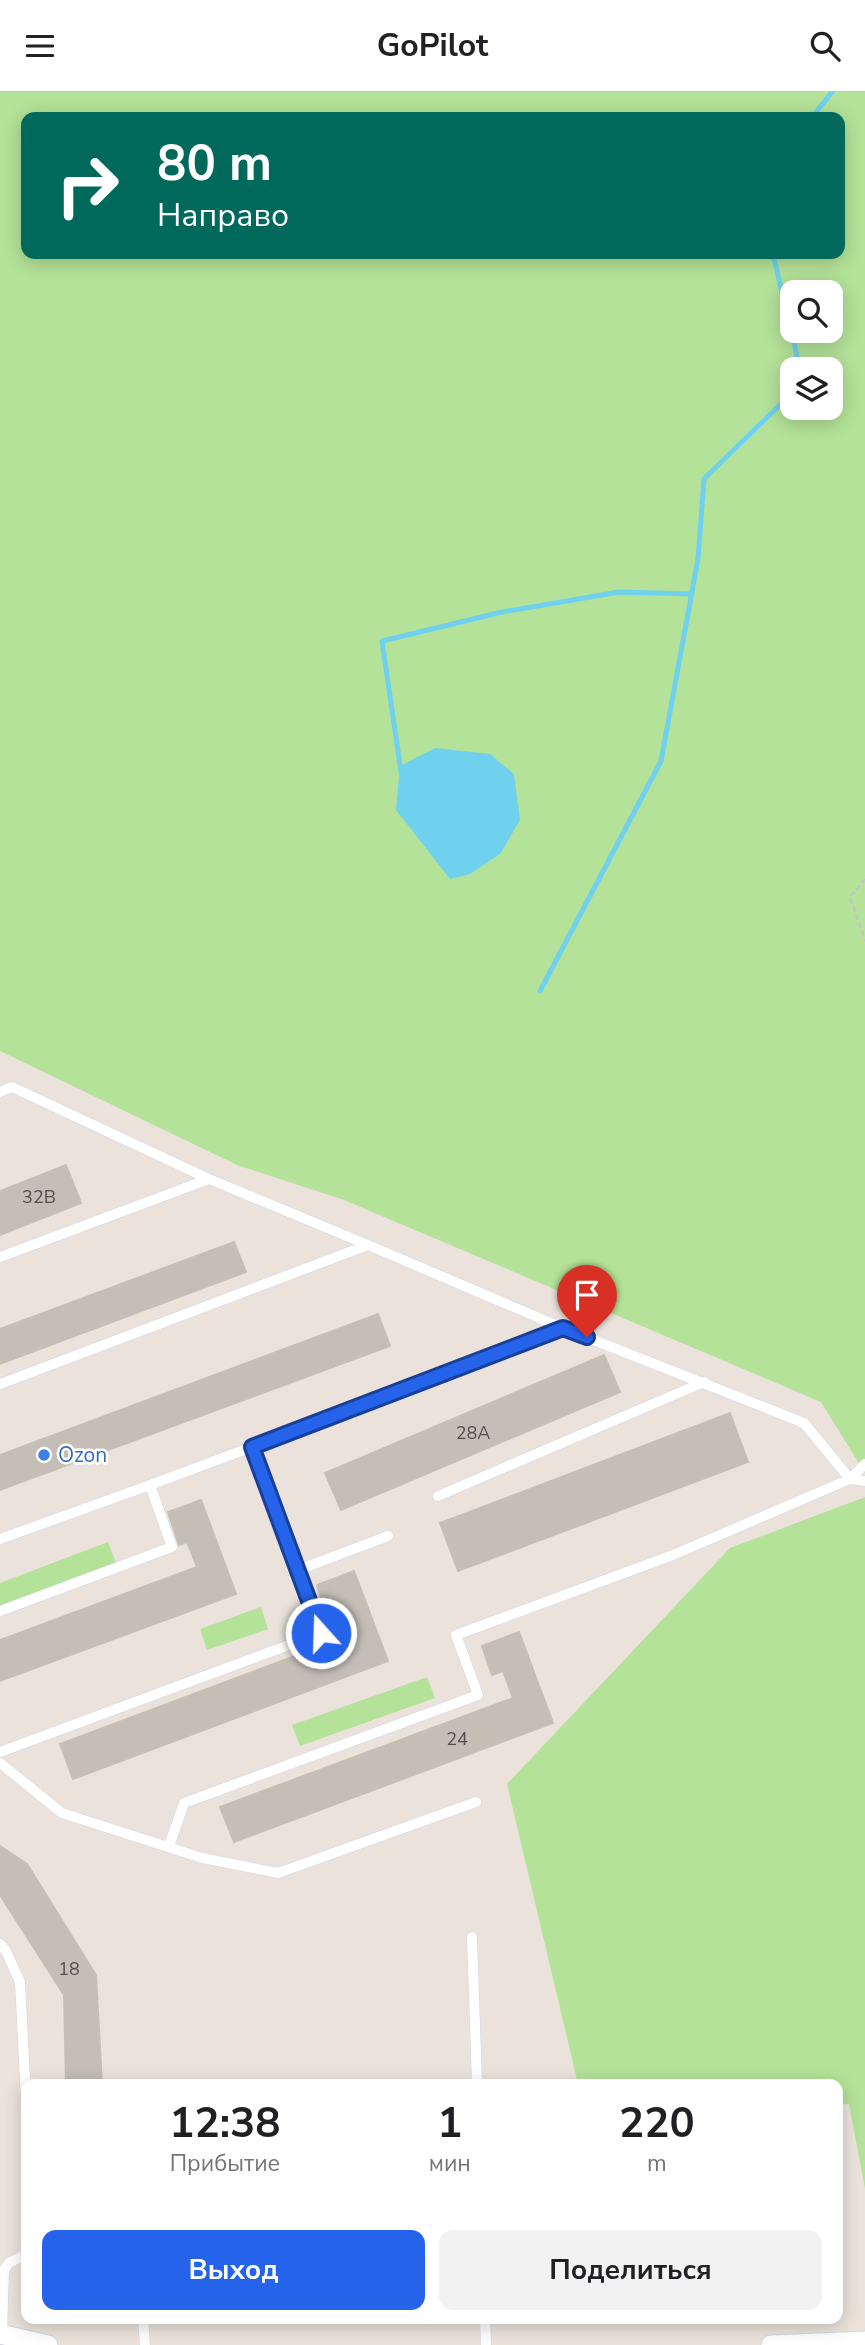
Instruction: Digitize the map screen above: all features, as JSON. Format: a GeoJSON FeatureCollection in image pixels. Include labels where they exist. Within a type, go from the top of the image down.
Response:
{"type":"FeatureCollection","features":[{"type":"Feature","properties":{"kind":"street"},"geometry":{"type":"LineString","coordinates":[[1,2334],[48,2345]]}},
{"type":"Feature","properties":{"kind":"street"},"geometry":{"type":"LineString","coordinates":[[771,2345],[865,2341]]}},
{"type":"Feature","properties":{"kind":"lane"},"geometry":{"type":"LineString","coordinates":[[0,1081],[209,1179],[563,1328],[804,1423],[850,1479],[865,1481]]}},
{"type":"Feature","properties":{"kind":"lane"},"geometry":{"type":"LineString","coordinates":[[0,1092],[12,1087]]}},
{"type":"Feature","properties":{"kind":"lane"},"geometry":{"type":"LineString","coordinates":[[0,1257],[209,1179]]}},
{"type":"Feature","properties":{"kind":"lane"},"geometry":{"type":"LineString","coordinates":[[0,1384],[368,1245]]}},
{"type":"Feature","properties":{"kind":"lane"},"geometry":{"type":"LineString","coordinates":[[0,1539],[252,1447],[563,1328]]}},
{"type":"Feature","properties":{"kind":"lane"},"geometry":{"type":"LineString","coordinates":[[438,1496],[704,1382]]}},
{"type":"Feature","properties":{"kind":"lane"},"geometry":{"type":"LineString","coordinates":[[0,1752],[321,1633],[252,1447]]}},
{"type":"Feature","properties":{"kind":"lane"},"geometry":{"type":"LineString","coordinates":[[169,1846],[184,1803],[478,1695],[456,1635],[673,1555],[850,1479],[865,1464]]}},
{"type":"Feature","properties":{"kind":"lane"},"geometry":{"type":"LineString","coordinates":[[0,1611],[172,1547],[149,1485]]}},
{"type":"Feature","properties":{"kind":"lane"},"geometry":{"type":"LineString","coordinates":[[298,1570],[388,1537]]}},
{"type":"Feature","properties":{"kind":"lane"},"geometry":{"type":"LineString","coordinates":[[0,1763],[62,1813],[202,1858],[278,1873],[476,1802]]}},
{"type":"Feature","properties":{"kind":"lane"},"geometry":{"type":"LineString","coordinates":[[472,1937],[477,2079]]}},
{"type":"Feature","properties":{"kind":"lane"},"geometry":{"type":"LineString","coordinates":[[2,1949],[20,1982],[25,2079]]}},
{"type":"Feature","properties":{"kind":"lane"},"geometry":{"type":"LineString","coordinates":[[1,2334],[4,2270],[9,2263],[21,2257]]}},
{"type":"Feature","properties":{"kind":"lane"},"geometry":{"type":"LineString","coordinates":[[143,2324],[145,2345]]}},
{"type":"Feature","properties":{"kind":"lane"},"geometry":{"type":"LineString","coordinates":[[485,2324],[486,2345]]}},
{"type":"Feature","properties":{"kind":"path"},"geometry":{"type":"LineString","coordinates":[[865,879],[850,897],[865,941]]}},
{"type":"Feature","properties":{"kind":"green space"},"geometry":{"type":"Polygon","coordinates":[[[0,91],[865,91],[865,1473],[821,1402],[344,1200],[237,1165],[0,1051],[0,91]]]}},
{"type":"Feature","properties":{"kind":"green space"},"geometry":{"type":"Polygon","coordinates":[[[865,1497],[865,2189],[849,2104],[843,2105],[843,2079],[577,2079],[507,1784],[730,1548],[865,1497]]]}},
{"type":"Feature","properties":{"kind":"green space"},"geometry":{"type":"Polygon","coordinates":[[[108,1542],[116,1563],[0,1607],[0,1583],[108,1542]]]}},
{"type":"Feature","properties":{"kind":"green space"},"geometry":{"type":"Polygon","coordinates":[[[261,1607],[268,1629],[207,1650],[200,1629],[261,1607]]]}},
{"type":"Feature","properties":{"kind":"green space"},"geometry":{"type":"Polygon","coordinates":[[[427,1677],[435,1698],[300,1746],[292,1725],[427,1677]]]}},
{"type":"Feature","properties":{"kind":"water"},"geometry":{"type":"Polygon","coordinates":[[[435,748],[490,754],[514,774],[520,820],[500,854],[470,874],[450,879],[396,810],[400,766],[435,748]]]}},
{"type":"Feature","properties":{"kind":"building"},"geometry":{"type":"Polygon","coordinates":[[[66,1165],[81,1203],[0,1235],[0,1191],[66,1165]]]}},
{"type":"Feature","properties":{"kind":"building"},"geometry":{"type":"Polygon","coordinates":[[[234,1242],[246,1272],[0,1364],[0,1329],[234,1242]]]}},
{"type":"Feature","properties":{"kind":"building"},"geometry":{"type":"Polygon","coordinates":[[[378,1314],[390,1346],[0,1490],[0,1455],[378,1314]]]}},
{"type":"Feature","properties":{"kind":"building"},"geometry":{"type":"Polygon","coordinates":[[[604,1355],[620,1392],[341,1510],[325,1473],[604,1355]]]}},
{"type":"Feature","properties":{"kind":"building"},"geometry":{"type":"Polygon","coordinates":[[[730,1413],[748,1462],[458,1571],[440,1523],[730,1413]]]}},
{"type":"Feature","properties":{"kind":"building"},"geometry":{"type":"Polygon","coordinates":[[[201,1500],[236,1594],[0,1681],[0,1640],[197,1567],[187,1542],[179,1545],[168,1512],[201,1500]]]}},
{"type":"Feature","properties":{"kind":"building"},"geometry":{"type":"Polygon","coordinates":[[[354,1571],[388,1661],[73,1779],[60,1744],[348,1636],[338,1610],[327,1614],[317,1585],[354,1571]]]}},
{"type":"Feature","properties":{"kind":"building"},"geometry":{"type":"Polygon","coordinates":[[[519,1632],[553,1723],[234,1842],[220,1807],[513,1698],[503,1671],[492,1675],[482,1646],[519,1632]]]}},
{"type":"Feature","properties":{"kind":"building"},"geometry":{"type":"Polygon","coordinates":[[[0,1846],[27,1864],[96,1975],[102,2079],[66,2079],[64,1995],[0,1895],[0,1846]]]}},
{"type":"Feature","properties":{"kind":"waterway"},"geometry":{"type":"LineString","coordinates":[[816,112],[833,91]]}},
{"type":"Feature","properties":{"kind":"waterway"},"geometry":{"type":"LineString","coordinates":[[774,259],[797,357]]}},
{"type":"Feature","properties":{"kind":"waterway"},"geometry":{"type":"LineString","coordinates":[[540,991],[661,761],[698,559],[704,479],[780,405]]}},
{"type":"Feature","properties":{"kind":"waterway"},"geometry":{"type":"LineString","coordinates":[[401,772],[382,641],[502,612],[619,592],[692,594]]}},
{"type":"Feature","properties":{"kind":"place","name":"Ozon"},"geometry":{"type":"Point","coordinates":[44,1455]}},
{"type":"Feature","properties":{"kind":"route"},"geometry":{"type":"LineString","coordinates":[[321,1633],[252,1447],[563,1328],[587,1337]]}}]}
